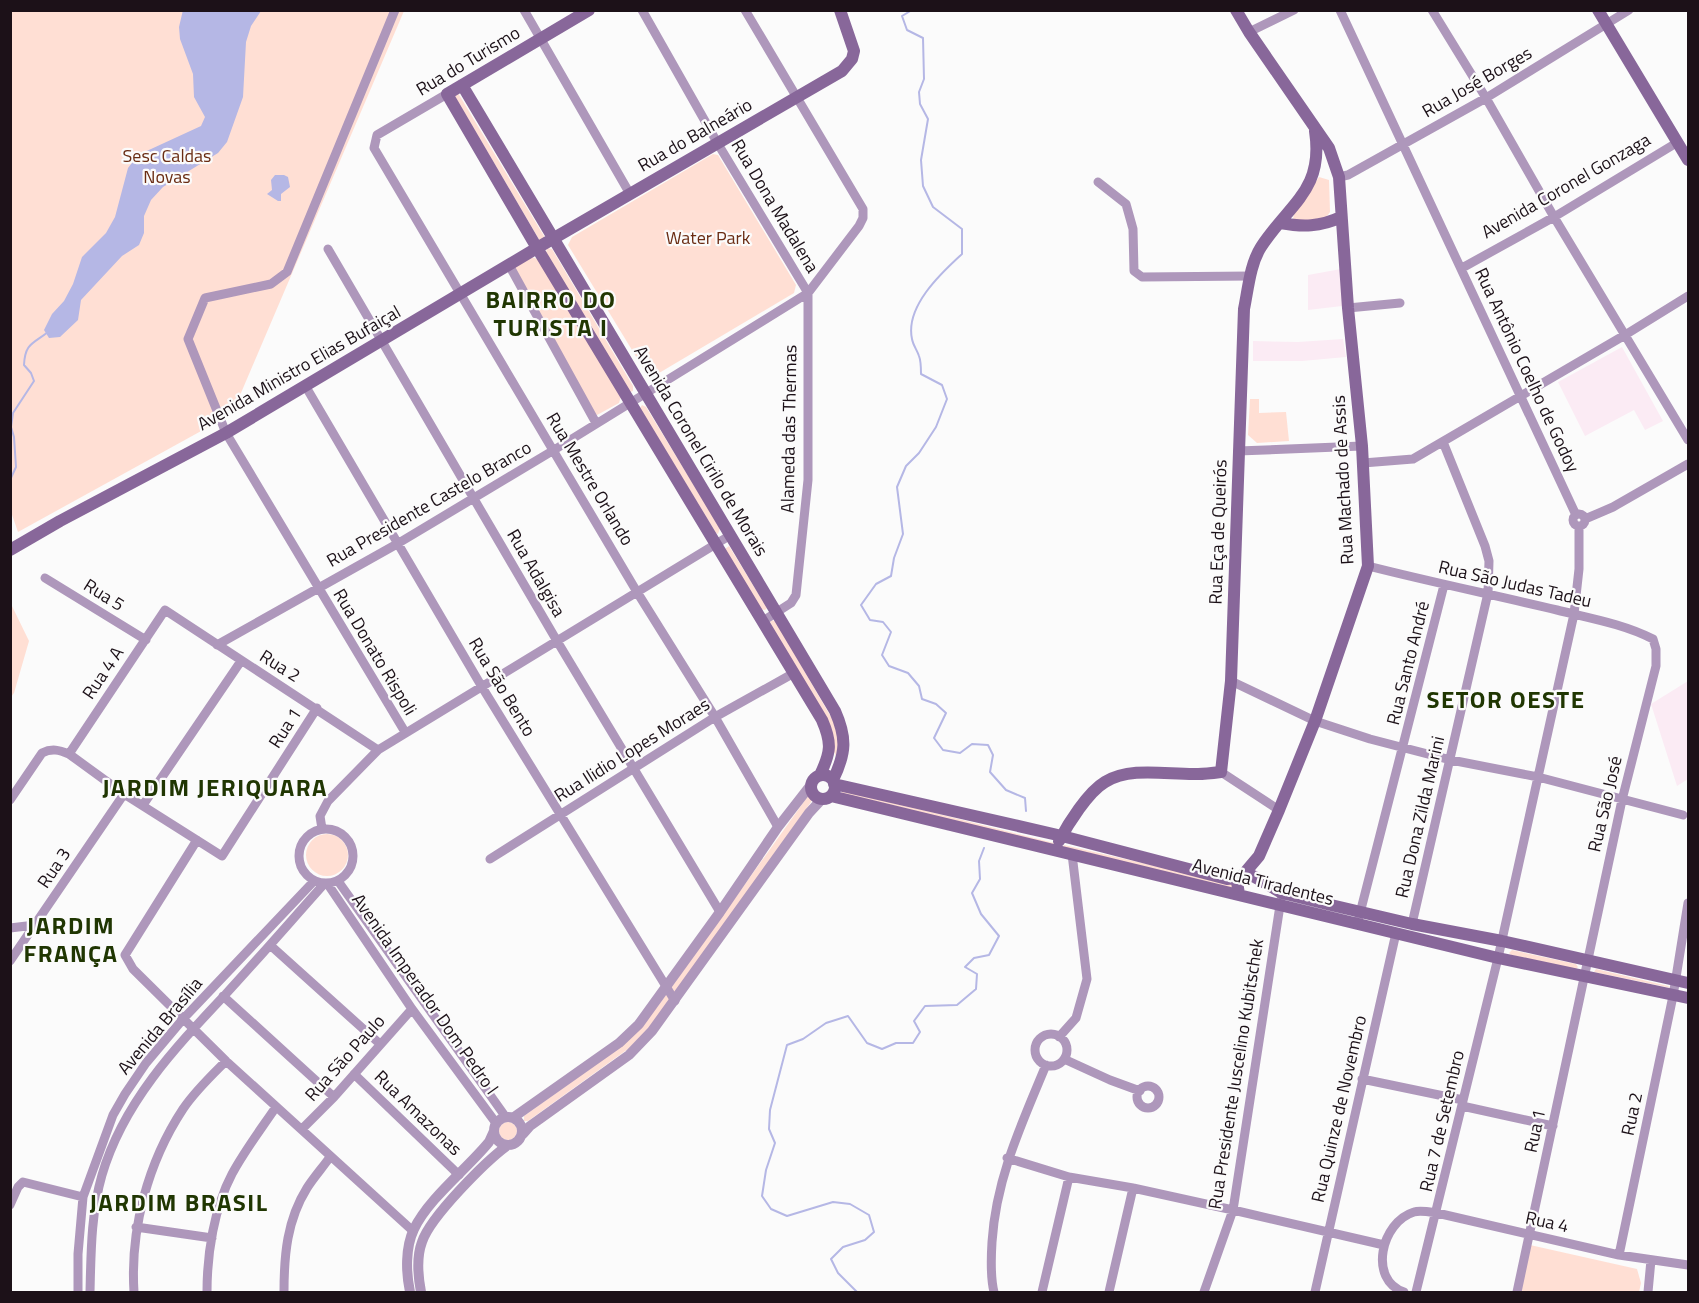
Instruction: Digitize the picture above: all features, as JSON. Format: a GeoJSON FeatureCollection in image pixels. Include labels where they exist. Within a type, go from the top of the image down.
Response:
{"type":"FeatureCollection","features":[{"type":"Feature","properties":{"kind":"main road","name":"Rua do Turismo"},"geometry":{"type":"LineString","coordinates":[[447,94],[589,10]]}},
{"type":"Feature","properties":{"kind":"main road","name":"Rua do Balneário"},"geometry":{"type":"LineString","coordinates":[[553,239],[842,71],[852,59],[854,51],[840,10]]}},
{"type":"Feature","properties":{"kind":"main road","name":"Rua Machado de Assis"},"geometry":{"type":"LineString","coordinates":[[1236,10],[1248,32],[1329,148],[1339,177],[1348,308],[1362,446],[1368,566],[1315,721],[1279,810],[1258,856],[1239,878]]}},
{"type":"Feature","properties":{"kind":"main road"},"geometry":{"type":"LineString","coordinates":[[1598,10],[1683,138],[1689,160]]}},
{"type":"Feature","properties":{"kind":"main road","name":"Avenida Coronel Cirilo de Morais"},"geometry":{"type":"LineString","coordinates":[[462,85],[837,717],[843,733],[843,761],[830,790]]}},
{"type":"Feature","properties":{"kind":"main road","name":"Avenida Coronel Cirilo de Morais"},"geometry":{"type":"LineString","coordinates":[[447,94],[537,248],[794,673],[828,734],[830,745],[828,758]]}},
{"type":"Feature","properties":{"kind":"main road","name":"Rua Eça de Queirós"},"geometry":{"type":"LineString","coordinates":[[1221,772],[1232,681],[1244,309],[1260,249],[1305,192],[1314,173],[1317,151],[1315,126]]}},
{"type":"Feature","properties":{"kind":"main road"},"geometry":{"type":"LineString","coordinates":[[1314,173],[1326,172],[1339,177]]}},
{"type":"Feature","properties":{"kind":"main road"},"geometry":{"type":"LineString","coordinates":[[1280,223],[1306,227],[1327,224],[1341,217]]}},
{"type":"Feature","properties":{"kind":"main road","name":"Avenida Ministro Elias Bufaiçal"},"geometry":{"type":"LineString","coordinates":[[10,550],[226,433],[553,239]]}},
{"type":"Feature","properties":{"kind":"main road","name":"Avenida Ministro Elias Bufaiçal"},"geometry":{"type":"LineString","coordinates":[[10,542],[60,521]]}},
{"type":"Feature","properties":{"kind":"main road"},"geometry":{"type":"LineString","coordinates":[[820,775],[828,758],[843,761]]}},
{"type":"Feature","properties":{"kind":"main road"},"geometry":{"type":"LineString","coordinates":[[1057,850],[1062,836],[1093,791],[1110,779],[1123,775],[1155,772],[1198,774],[1221,772]]}},
{"type":"Feature","properties":{"kind":"main road"},"geometry":{"type":"LineString","coordinates":[[820,775],[827,775],[830,790],[812,794],[810,786],[813,779],[820,775]]}},
{"type":"Feature","properties":{"kind":"main road","name":"Avenida Tiradentes"},"geometry":{"type":"LineString","coordinates":[[830,790],[1062,836],[1227,879],[1253,876],[1281,899]]}},
{"type":"Feature","properties":{"kind":"main road","name":"Avenida Tiradentes"},"geometry":{"type":"LineString","coordinates":[[830,790],[1072,854],[1252,898],[1281,899],[1359,918],[1412,924],[1502,941],[1689,983]]}},
{"type":"Feature","properties":{"kind":"main road"},"geometry":{"type":"LineString","coordinates":[[1252,898],[1261,890],[1258,856]]}},
{"type":"Feature","properties":{"kind":"main road"},"geometry":{"type":"LineString","coordinates":[[1239,878],[1236,886],[1239,894]]}},
{"type":"Feature","properties":{"kind":"main road","name":"Avenida Tiradentes"},"geometry":{"type":"LineString","coordinates":[[1359,918],[1396,933],[1498,958],[1689,998]]}},
{"type":"Feature","properties":{"kind":"street","name":"Rua Donato Rispoli"},"geometry":{"type":"LineString","coordinates":[[395,10],[286,272],[271,284],[205,298],[188,339],[226,433],[405,732]]}},
{"type":"Feature","properties":{"kind":"street"},"geometry":{"type":"LineString","coordinates":[[524,10],[630,194]]}},
{"type":"Feature","properties":{"kind":"street","name":"Rua Dona Madalena"},"geometry":{"type":"LineString","coordinates":[[642,10],[718,144],[808,293]]}},
{"type":"Feature","properties":{"kind":"street"},"geometry":{"type":"LineString","coordinates":[[745,10],[863,209],[859,226],[808,293]]}},
{"type":"Feature","properties":{"kind":"street"},"geometry":{"type":"LineString","coordinates":[[1248,32],[1294,10]]}},
{"type":"Feature","properties":{"kind":"street","name":"Rua Antônio Coelho de Godoy"},"geometry":{"type":"LineString","coordinates":[[1340,10],[1401,145],[1462,268],[1580,520],[1579,569],[1574,614],[1502,941]]}},
{"type":"Feature","properties":{"kind":"street"},"geometry":{"type":"LineString","coordinates":[[1432,10],[1689,440]]}},
{"type":"Feature","properties":{"kind":"street","name":"Rua José Borges"},"geometry":{"type":"LineString","coordinates":[[1339,177],[1348,175],[1486,98],[1629,10]]}},
{"type":"Feature","properties":{"kind":"street","name":"Rua do Turismo"},"geometry":{"type":"LineString","coordinates":[[374,148],[378,135],[447,94]]}},
{"type":"Feature","properties":{"kind":"street","name":"Avenida Coronel Gonzaga"},"geometry":{"type":"LineString","coordinates":[[1462,268],[1554,217],[1683,138]]}},
{"type":"Feature","properties":{"kind":"street","name":"Rua Mestre Orlando"},"geometry":{"type":"LineString","coordinates":[[374,148],[637,592],[715,717],[778,827]]}},
{"type":"Feature","properties":{"kind":"street"},"geometry":{"type":"LineString","coordinates":[[1098,182],[1126,204],[1133,229],[1134,271],[1142,277],[1251,276]]}},
{"type":"Feature","properties":{"kind":"street","name":"Rua Adalgisa"},"geometry":{"type":"LineString","coordinates":[[328,249],[557,641],[720,912]]}},
{"type":"Feature","properties":{"kind":"street"},"geometry":{"type":"LineString","coordinates":[[509,265],[596,423]]}},
{"type":"Feature","properties":{"kind":"street","name":"Rua Presidente Castelo Branco"},"geometry":{"type":"LineString","coordinates":[[217,645],[397,544],[808,293]]}},
{"type":"Feature","properties":{"kind":"street","name":"Alameda das Thermas"},"geometry":{"type":"LineString","coordinates":[[763,621],[791,603],[796,595],[808,480],[808,293]]}},
{"type":"Feature","properties":{"kind":"street"},"geometry":{"type":"LineString","coordinates":[[1363,463],[1413,459],[1625,336],[1689,296]]}},
{"type":"Feature","properties":{"kind":"street"},"geometry":{"type":"LineString","coordinates":[[1348,308],[1400,303]]}},
{"type":"Feature","properties":{"kind":"street","name":"Rua São Bento"},"geometry":{"type":"LineString","coordinates":[[306,387],[482,687],[675,1001]]}},
{"type":"Feature","properties":{"kind":"street","name":"Rua Dona Zilda Marini"},"geometry":{"type":"LineString","coordinates":[[1412,924],[1488,593],[1489,561],[1485,546],[1443,442]]}},
{"type":"Feature","properties":{"kind":"street"},"geometry":{"type":"LineString","coordinates":[[1238,451],[1362,446]]}},
{"type":"Feature","properties":{"kind":"street"},"geometry":{"type":"LineString","coordinates":[[1580,520],[1613,507],[1689,464]]}},
{"type":"Feature","properties":{"kind":"street"},"geometry":{"type":"LineString","coordinates":[[322,829],[320,816],[328,801],[378,750],[729,536]]}},
{"type":"Feature","properties":{"kind":"street","name":"Rua São Judas Tadeu"},"geometry":{"type":"LineString","coordinates":[[1368,566],[1574,614],[1641,633],[1653,639]]}},
{"type":"Feature","properties":{"kind":"street","name":"Rua 5"},"geometry":{"type":"LineString","coordinates":[[45,578],[146,640]]}},
{"type":"Feature","properties":{"kind":"street","name":"Rua Santo André"},"geometry":{"type":"LineString","coordinates":[[1359,918],[1444,585]]}},
{"type":"Feature","properties":{"kind":"street","name":"Rua 4 A"},"geometry":{"type":"LineString","coordinates":[[69,754],[165,610]]}},
{"type":"Feature","properties":{"kind":"street","name":"Rua 2"},"geometry":{"type":"LineString","coordinates":[[165,610],[378,750]]}},
{"type":"Feature","properties":{"kind":"street","name":"Rua São José"},"geometry":{"type":"LineString","coordinates":[[1586,977],[1622,800],[1656,666],[1656,649],[1653,639]]}},
{"type":"Feature","properties":{"kind":"street"},"geometry":{"type":"LineString","coordinates":[[143,806],[241,661]]}},
{"type":"Feature","properties":{"kind":"street","name":"Rua Ilidio Lopes Moraes"},"geometry":{"type":"LineString","coordinates":[[490,859],[715,717],[794,673]]}},
{"type":"Feature","properties":{"kind":"street"},"geometry":{"type":"LineString","coordinates":[[1232,681],[1315,721],[1403,748],[1538,777],[1683,815]]}},
{"type":"Feature","properties":{"kind":"street","name":"Rua 1"},"geometry":{"type":"LineString","coordinates":[[197,840],[222,856],[317,708]]}},
{"type":"Feature","properties":{"kind":"street"},"geometry":{"type":"LineString","coordinates":[[10,800],[42,753],[50,749],[69,754],[124,794],[197,840],[125,955],[133,969],[226,1061],[413,1231]]}},
{"type":"Feature","properties":{"kind":"street"},"geometry":{"type":"LineString","coordinates":[[1221,772],[1279,810]]}},
{"type":"Feature","properties":{"kind":"street"},"geometry":{"type":"LineString","coordinates":[[410,1293],[407,1260],[413,1231],[430,1206],[489,1142],[502,1122],[624,1038],[639,1024],[778,827],[810,786]]}},
{"type":"Feature","properties":{"kind":"street","name":"Avenida Coronel Cirilo de Morais"},"geometry":{"type":"LineString","coordinates":[[420,1293],[418,1261],[422,1240],[450,1199],[508,1145],[517,1142],[523,1134],[629,1055],[652,1031],[809,813],[830,790]]}},
{"type":"Feature","properties":{"kind":"street","name":"Rua 3"},"geometry":{"type":"LineString","coordinates":[[10,961],[124,794]]}},
{"type":"Feature","properties":{"kind":"street"},"geometry":{"type":"LineString","coordinates":[[322,829],[330,829],[345,837],[353,852],[350,869],[338,881],[325,883],[314,881],[301,869],[299,852],[307,836],[322,829]]}},
{"type":"Feature","properties":{"kind":"street"},"geometry":{"type":"LineString","coordinates":[[1059,1037],[1076,1018],[1087,979],[1072,854]]}},
{"type":"Feature","properties":{"kind":"street","name":"Avenida Brasília"},"geometry":{"type":"LineString","coordinates":[[78,1293],[78,1254],[83,1197],[113,1115],[125,1094],[146,1063],[183,1018],[314,881]]}},
{"type":"Feature","properties":{"kind":"street","name":"Avenida Imperador Dom Pedro l"},"geometry":{"type":"LineString","coordinates":[[338,881],[502,1122]]}},
{"type":"Feature","properties":{"kind":"street","name":"Avenida Brasília"},"geometry":{"type":"LineString","coordinates":[[90,1293],[92,1239],[102,1175],[116,1140],[141,1092],[193,1028],[325,883]]}},
{"type":"Feature","properties":{"kind":"street","name":"Avenida Imperador Dom Pedro l"},"geometry":{"type":"LineString","coordinates":[[325,883],[412,1009],[502,1122]]}},
{"type":"Feature","properties":{"kind":"street","name":"Rua Presidente Juscelino Kubitschek"},"geometry":{"type":"LineString","coordinates":[[1204,1293],[1233,1210],[1281,899]]}},
{"type":"Feature","properties":{"kind":"street","name":"Rua 2"},"geometry":{"type":"LineString","coordinates":[[1620,1255],[1673,996],[1689,903]]}},
{"type":"Feature","properties":{"kind":"street"},"geometry":{"type":"LineString","coordinates":[[10,928],[36,925]]}},
{"type":"Feature","properties":{"kind":"street","name":"Rua Quinze de Novembro"},"geometry":{"type":"LineString","coordinates":[[1315,1293],[1396,933]]}},
{"type":"Feature","properties":{"kind":"street","name":"Rua 7 de Setembro"},"geometry":{"type":"LineString","coordinates":[[1416,1293],[1502,941]]}},
{"type":"Feature","properties":{"kind":"street"},"geometry":{"type":"LineString","coordinates":[[270,945],[380,1044]]}},
{"type":"Feature","properties":{"kind":"street","name":"Rua 1"},"geometry":{"type":"LineString","coordinates":[[1517,1293],[1586,977]]}},
{"type":"Feature","properties":{"kind":"street"},"geometry":{"type":"LineString","coordinates":[[224,996],[334,1097]]}},
{"type":"Feature","properties":{"kind":"street","name":"Rua São Paulo"},"geometry":{"type":"LineString","coordinates":[[302,1129],[334,1097],[412,1009]]}},
{"type":"Feature","properties":{"kind":"street"},"geometry":{"type":"LineString","coordinates":[[1050,1034],[1059,1037],[1066,1044],[1064,1059],[1056,1065],[1046,1065],[1038,1058],[1037,1043],[1050,1034]]}},
{"type":"Feature","properties":{"kind":"street"},"geometry":{"type":"LineString","coordinates":[[1064,1059],[1140,1091]]}},
{"type":"Feature","properties":{"kind":"street"},"geometry":{"type":"LineString","coordinates":[[134,1293],[136,1227],[162,1146],[183,1109],[201,1086],[226,1061]]}},
{"type":"Feature","properties":{"kind":"street"},"geometry":{"type":"LineString","coordinates":[[994,1293],[991,1256],[993,1231],[1007,1158],[1046,1065]]}},
{"type":"Feature","properties":{"kind":"street","name":"Rua Amazonas"},"geometry":{"type":"LineString","coordinates":[[354,1074],[459,1175]]}},
{"type":"Feature","properties":{"kind":"street"},"geometry":{"type":"LineString","coordinates":[[1362,1079],[1553,1126]]}},
{"type":"Feature","properties":{"kind":"street"},"geometry":{"type":"LineString","coordinates":[[207,1293],[212,1238],[218,1211],[231,1175],[276,1107]]}},
{"type":"Feature","properties":{"kind":"street"},"geometry":{"type":"LineString","coordinates":[[502,1122],[521,1124],[523,1134]]}},
{"type":"Feature","properties":{"kind":"street"},"geometry":{"type":"LineString","coordinates":[[502,1122],[497,1139],[508,1145]]}},
{"type":"Feature","properties":{"kind":"street"},"geometry":{"type":"LineString","coordinates":[[284,1293],[284,1260],[291,1222],[307,1188],[330,1157]]}},
{"type":"Feature","properties":{"kind":"street"},"geometry":{"type":"LineString","coordinates":[[1007,1158],[1069,1177],[1133,1188],[1384,1245],[1381,1258],[1384,1270],[1396,1290],[1404,1293]]}},
{"type":"Feature","properties":{"kind":"street"},"geometry":{"type":"LineString","coordinates":[[1042,1293],[1069,1177]]}},
{"type":"Feature","properties":{"kind":"street"},"geometry":{"type":"LineString","coordinates":[[10,1205],[18,1187],[23,1182],[83,1197]]}},
{"type":"Feature","properties":{"kind":"street"},"geometry":{"type":"LineString","coordinates":[[1109,1293],[1133,1188]]}},
{"type":"Feature","properties":{"kind":"street","name":"Rua 4"},"geometry":{"type":"LineString","coordinates":[[1384,1245],[1390,1231],[1401,1219],[1415,1211],[1437,1213],[1620,1255],[1689,1265]]}},
{"type":"Feature","properties":{"kind":"street"},"geometry":{"type":"LineString","coordinates":[[136,1227],[212,1238]]}},
{"type":"Feature","properties":{"kind":"street"},"geometry":{"type":"LineString","coordinates":[[1648,1293],[1651,1260]]}},
{"type":"Feature","properties":{"kind":"shaded area"},"geometry":{"type":"Polygon","coordinates":[[[1341,269],[1342,306],[1308,310],[1308,275],[1341,269]]]}},
{"type":"Feature","properties":{"kind":"shaded area"},"geometry":{"type":"Polygon","coordinates":[[[1343,339],[1346,357],[1302,361],[1253,361],[1253,341],[1298,342],[1343,339]]]}},
{"type":"Feature","properties":{"kind":"shaded area"},"geometry":{"type":"Polygon","coordinates":[[[1622,347],[1663,421],[1645,430],[1634,410],[1585,436],[1558,382],[1622,347]]]}},
{"type":"Feature","properties":{"kind":"shaded area"},"geometry":{"type":"Polygon","coordinates":[[[1688,681],[1688,779],[1677,786],[1651,704],[1688,681]]]}},
{"type":"Feature","properties":{"kind":"green space","name":"Sesc Caldas Novas"},"geometry":{"type":"Polygon","coordinates":[[[10,11],[404,11],[232,414],[18,532],[10,509],[10,11]]]}},
{"type":"Feature","properties":{"kind":"green space"},"geometry":{"type":"Polygon","coordinates":[[[458,93],[544,239],[540,241],[454,95],[458,93]]]}},
{"type":"Feature","properties":{"kind":"green space","name":"Water Park"},"geometry":{"type":"Polygon","coordinates":[[[713,154],[718,155],[796,285],[794,293],[654,376],[646,373],[568,245],[572,237],[713,154]]]}},
{"type":"Feature","properties":{"kind":"green space"},"geometry":{"type":"Polygon","coordinates":[[[1319,177],[1329,180],[1330,212],[1320,220],[1296,222],[1293,219],[1294,214],[1319,177]]]}},
{"type":"Feature","properties":{"kind":"green space"},"geometry":{"type":"Polygon","coordinates":[[[547,248],[552,249],[633,386],[633,391],[630,392],[546,253],[547,248]]]}},
{"type":"Feature","properties":{"kind":"green space"},"geometry":{"type":"Polygon","coordinates":[[[531,257],[538,259],[621,396],[619,403],[597,415],[514,268],[531,257]]]}},
{"type":"Feature","properties":{"kind":"green space"},"geometry":{"type":"Polygon","coordinates":[[[1250,399],[1259,399],[1259,413],[1286,412],[1289,441],[1257,443],[1248,435],[1250,399]]]}},
{"type":"Feature","properties":{"kind":"green space"},"geometry":{"type":"Polygon","coordinates":[[[642,405],[646,407],[720,528],[718,534],[640,408],[642,405]]]}},
{"type":"Feature","properties":{"kind":"green space"},"geometry":{"type":"Polygon","coordinates":[[[729,546],[767,608],[765,610],[761,609],[725,549],[729,546]]]}},
{"type":"Feature","properties":{"kind":"green space"},"geometry":{"type":"Polygon","coordinates":[[[11,604],[29,641],[11,697],[11,604]]]}},
{"type":"Feature","properties":{"kind":"green space"},"geometry":{"type":"Polygon","coordinates":[[[772,620],[776,622],[835,724],[839,739],[836,756],[770,622],[772,620]]]}},
{"type":"Feature","properties":{"kind":"green space"},"geometry":{"type":"Polygon","coordinates":[[[844,790],[1054,843],[1053,845],[843,794],[841,792],[844,790]]]}},
{"type":"Feature","properties":{"kind":"green space"},"geometry":{"type":"Polygon","coordinates":[[[808,796],[812,799],[811,802],[657,1019],[628,1049],[528,1121],[524,1121],[524,1116],[623,1045],[658,1006],[808,796]]]}},
{"type":"Feature","properties":{"kind":"green space"},"geometry":{"type":"Polygon","coordinates":[[[327,834],[335,835],[342,840],[347,847],[347,863],[342,870],[335,875],[327,876],[319,875],[312,870],[307,863],[306,855],[307,847],[312,840],[319,835],[327,834]]]}},
{"type":"Feature","properties":{"kind":"green space"},"geometry":{"type":"Polygon","coordinates":[[[1064,845],[1234,884],[1233,889],[1063,847],[1064,845]]]}},
{"type":"Feature","properties":{"kind":"green space"},"geometry":{"type":"Polygon","coordinates":[[[1512,950],[1576,964],[1578,967],[1576,969],[1511,955],[1509,953],[1512,950]]]}},
{"type":"Feature","properties":{"kind":"green space"},"geometry":{"type":"Polygon","coordinates":[[[1596,969],[1668,986],[1671,988],[1594,972],[1596,969]]]}},
{"type":"Feature","properties":{"kind":"green space"},"geometry":{"type":"Polygon","coordinates":[[[504,1122],[512,1122],[517,1127],[515,1138],[504,1140],[499,1135],[499,1127],[504,1122]]]}},
{"type":"Feature","properties":{"kind":"green space"},"geometry":{"type":"Polygon","coordinates":[[[1530,1245],[1637,1269],[1641,1283],[1639,1292],[1519,1292],[1530,1245]]]}},
{"type":"Feature","properties":{"kind":"water"},"geometry":{"type":"Polygon","coordinates":[[[183,10],[261,11],[251,26],[246,42],[243,97],[227,142],[218,153],[163,187],[151,200],[144,216],[144,233],[139,245],[122,256],[81,300],[78,320],[60,337],[49,338],[44,330],[73,284],[82,257],[106,233],[115,217],[128,168],[138,155],[201,126],[205,117],[194,97],[193,74],[180,39],[179,27],[183,10]]]}},
{"type":"Feature","properties":{"kind":"water"},"geometry":{"type":"Polygon","coordinates":[[[275,175],[288,177],[290,187],[281,194],[281,201],[267,194],[272,190],[271,180],[275,175]]]}},
{"type":"Feature","properties":{"kind":"waterway"},"geometry":{"type":"LineString","coordinates":[[912,10],[902,16],[907,30],[923,38],[924,79],[919,92],[920,104],[928,119],[921,160],[923,186],[933,207],[962,229],[962,254],[926,292],[914,315],[911,327],[912,339],[920,358],[921,374],[942,385],[947,399],[936,427],[919,453],[906,466],[897,487],[903,534],[894,558],[891,576],[876,584],[861,605],[870,620],[883,622],[891,632],[882,655],[889,666],[908,673],[919,686],[922,699],[936,704],[946,713],[934,738],[943,750],[960,753],[972,744],[988,745],[993,755],[990,772],[1006,790],[1025,798],[1026,811]]}},
{"type":"Feature","properties":{"kind":"waterway"},"geometry":{"type":"LineString","coordinates":[[10,480],[16,467],[11,427],[13,413],[34,381],[24,365],[26,352],[31,345],[48,332]]}},
{"type":"Feature","properties":{"kind":"waterway"},"geometry":{"type":"LineString","coordinates":[[857,1292],[838,1273],[831,1259],[843,1247],[865,1240],[874,1232],[869,1215],[850,1204],[833,1202],[787,1216],[771,1209],[762,1196],[766,1170],[775,1143],[769,1129],[770,1110],[787,1045],[803,1039],[826,1023],[848,1016],[867,1043],[882,1049],[896,1043],[913,1043],[920,1032],[914,1021],[925,1006],[957,1005],[976,989],[977,974],[965,967],[974,958],[989,955],[999,936],[981,914],[972,893],[980,879],[979,861],[984,848]]}},
{"type":"Feature","properties":{"kind":"district","name":"BAIRRO DO TURISTA I"},"geometry":{"type":"Point","coordinates":[551,314]}},
{"type":"Feature","properties":{"kind":"district","name":"SETOR OESTE"},"geometry":{"type":"Point","coordinates":[1506,700]}},
{"type":"Feature","properties":{"kind":"district","name":"JARDIM JERIQUARA"},"geometry":{"type":"Point","coordinates":[215,788]}},
{"type":"Feature","properties":{"kind":"district","name":"JARDIM FRANÇA"},"geometry":{"type":"Point","coordinates":[71,940]}},
{"type":"Feature","properties":{"kind":"district","name":"JARDIM BRASIL"},"geometry":{"type":"Point","coordinates":[179,1203]}}]}
